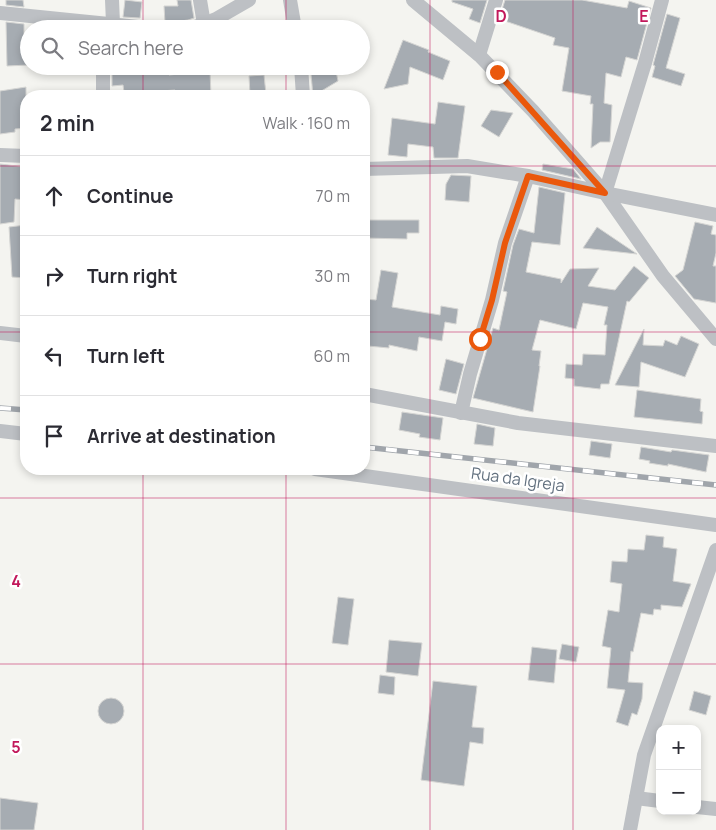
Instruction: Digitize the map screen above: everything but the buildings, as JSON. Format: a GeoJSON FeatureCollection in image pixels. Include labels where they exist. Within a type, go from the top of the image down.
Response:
{"type":"FeatureCollection","features":[{"type":"Feature","properties":{"kind":"street"},"geometry":{"type":"LineString","coordinates":[[107,20],[112,0]]}},
{"type":"Feature","properties":{"kind":"street"},"geometry":{"type":"LineString","coordinates":[[200,0],[203,20]]}},
{"type":"Feature","properties":{"kind":"street"},"geometry":{"type":"LineString","coordinates":[[214,20],[249,0]]}},
{"type":"Feature","properties":{"kind":"street"},"geometry":{"type":"LineString","coordinates":[[290,0],[293,20]]}},
{"type":"Feature","properties":{"kind":"street"},"geometry":{"type":"LineString","coordinates":[[412,0],[479,55],[527,104],[605,193],[663,276],[716,339]]}},
{"type":"Feature","properties":{"kind":"street"},"geometry":{"type":"LineString","coordinates":[[479,55],[496,0]]}},
{"type":"Feature","properties":{"kind":"street"},"geometry":{"type":"LineString","coordinates":[[605,193],[645,64],[662,0]]}},
{"type":"Feature","properties":{"kind":"street"},"geometry":{"type":"LineString","coordinates":[[0,13],[62,20]]}},
{"type":"Feature","properties":{"kind":"street"},"geometry":{"type":"LineString","coordinates":[[103,90],[104,75]]}},
{"type":"Feature","properties":{"kind":"street"},"geometry":{"type":"LineString","coordinates":[[302,75],[303,90]]}},
{"type":"Feature","properties":{"kind":"street"},"geometry":{"type":"LineString","coordinates":[[0,155],[20,156]]}},
{"type":"Feature","properties":{"kind":"street"},"geometry":{"type":"LineString","coordinates":[[370,169],[467,166],[528,176],[716,215]]}},
{"type":"Feature","properties":{"kind":"street"},"geometry":{"type":"LineString","coordinates":[[461,413],[470,374],[492,300],[505,243],[528,176]]}},
{"type":"Feature","properties":{"kind":"street"},"geometry":{"type":"LineString","coordinates":[[0,332],[20,335]]}},
{"type":"Feature","properties":{"kind":"street"},"geometry":{"type":"LineString","coordinates":[[370,395],[518,423],[716,446]]}},
{"type":"Feature","properties":{"kind":"street"},"geometry":{"type":"LineString","coordinates":[[0,431],[20,433]]}},
{"type":"Feature","properties":{"kind":"street","name":"Rua da Igreja"},"geometry":{"type":"LineString","coordinates":[[358,475],[710,524]]}},
{"type":"Feature","properties":{"kind":"street"},"geometry":{"type":"LineString","coordinates":[[630,830],[644,755],[716,550]]}},
{"type":"Feature","properties":{"kind":"street"},"geometry":{"type":"LineString","coordinates":[[636,798],[656,801]]}},
{"type":"Feature","properties":{"kind":"street"},"geometry":{"type":"LineString","coordinates":[[701,807],[716,809]]}},
{"type":"Feature","properties":{"kind":"railway"},"geometry":{"type":"LineString","coordinates":[[0,408],[20,410]]}},
{"type":"Feature","properties":{"kind":"railway"},"geometry":{"type":"LineString","coordinates":[[370,448],[716,485]]}},
{"type":"Feature","properties":{"kind":"route"},"geometry":{"type":"LineString","coordinates":[[480,339],[492,300],[505,243],[528,176],[605,193],[497,72]]}}]}
